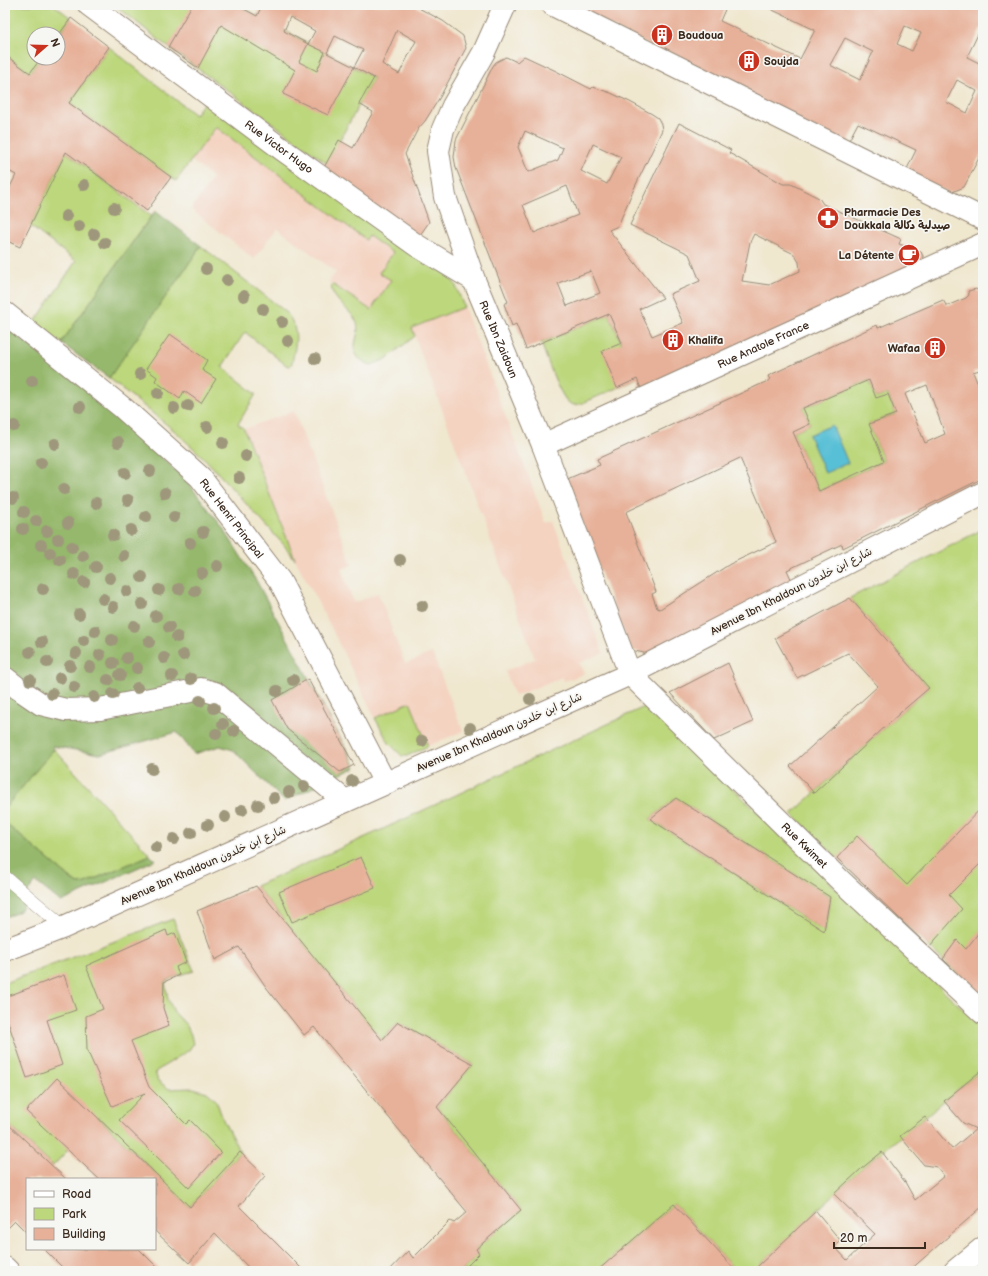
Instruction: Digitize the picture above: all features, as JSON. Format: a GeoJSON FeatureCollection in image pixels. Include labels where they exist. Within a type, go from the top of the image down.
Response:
{"type":"FeatureCollection","features":[{"type":"Feature","properties":{"kind":"street","name":"Rue Victor Hugo"},"geometry":{"type":"LineString","coordinates":[[90,5],[283,150],[416,245],[474,280]]}},
{"type":"Feature","properties":{"kind":"street","name":"Rue Ibn Zaidoun"},"geometry":{"type":"LineString","coordinates":[[505,5],[484,52],[453,106],[443,129],[438,151],[445,197],[474,280],[542,445],[630,674]]}},
{"type":"Feature","properties":{"kind":"street"},"geometry":{"type":"LineString","coordinates":[[553,5],[982,216]]}},
{"type":"Feature","properties":{"kind":"street","name":"Rue Anatole France"},"geometry":{"type":"LineString","coordinates":[[542,445],[983,244]]}},
{"type":"Feature","properties":{"kind":"street","name":"Rue Henri Principal"},"geometry":{"type":"LineString","coordinates":[[5,313],[123,408],[200,477],[280,581],[385,783]]}},
{"type":"Feature","properties":{"kind":"street","name":"Avenue Ibn Khaldoun شارع ابن خلدون"},"geometry":{"type":"LineString","coordinates":[[5,950],[64,927],[630,674],[983,493]]}},
{"type":"Feature","properties":{"kind":"street","name":"Rue Kwimet"},"geometry":{"type":"LineString","coordinates":[[630,674],[842,882],[983,1013]]}},
{"type":"Feature","properties":{"kind":"street"},"geometry":{"type":"LineString","coordinates":[[5,678],[41,704],[66,710],[100,709],[201,689],[214,693],[345,801]]}},
{"type":"Feature","properties":{"kind":"street"},"geometry":{"type":"LineString","coordinates":[[955,1271],[983,1248]]}},
{"type":"Feature","properties":{"kind":"street"},"geometry":{"type":"LineString","coordinates":[[5,1268],[8,1271]]}},
{"type":"Feature","properties":{"kind":"lane"},"geometry":{"type":"LineString","coordinates":[[5,877],[64,927]]}},
{"type":"Feature","properties":{"kind":"shaded area"},"geometry":{"type":"Polygon","coordinates":[[[216,127],[366,240],[369,236],[393,254],[391,280],[371,310],[329,282],[336,272],[277,228],[254,259],[191,209],[213,178],[191,160],[216,127]]]}},
{"type":"Feature","properties":{"kind":"shaded area"},"geometry":{"type":"Polygon","coordinates":[[[464,307],[546,523],[553,521],[603,653],[579,663],[584,674],[564,681],[562,677],[515,696],[505,671],[535,659],[412,329],[464,307]]]}},
{"type":"Feature","properties":{"kind":"shaded area"},"geometry":{"type":"Polygon","coordinates":[[[294,411],[352,565],[341,569],[354,603],[378,593],[405,664],[432,653],[463,731],[428,746],[410,702],[375,718],[330,625],[295,559],[244,429],[294,411]]]}},
{"type":"Feature","properties":{"kind":"green space"},"geometry":{"type":"Polygon","coordinates":[[[5,5],[54,5],[71,18],[65,26],[26,26],[26,66],[35,66],[30,73],[5,55],[5,5]]]}},
{"type":"Feature","properties":{"kind":"green space"},"geometry":{"type":"Polygon","coordinates":[[[115,5],[237,5],[374,78],[327,163],[168,47],[115,5]]]}},
{"type":"Feature","properties":{"kind":"green space"},"geometry":{"type":"Polygon","coordinates":[[[109,47],[195,115],[205,101],[449,276],[455,284],[464,307],[412,328],[415,336],[386,359],[371,365],[362,360],[357,355],[355,350],[358,326],[352,315],[336,298],[333,293],[332,284],[371,310],[391,280],[379,273],[393,253],[369,236],[366,240],[216,127],[176,181],[69,103],[109,47]]]}},
{"type":"Feature","properties":{"kind":"green space"},"geometry":{"type":"Polygon","coordinates":[[[66,152],[151,216],[61,343],[35,322],[76,261],[30,226],[66,152]]]}},
{"type":"Feature","properties":{"kind":"green space"},"geometry":{"type":"Polygon","coordinates":[[[155,211],[201,246],[109,378],[61,343],[155,211]]]}},
{"type":"Feature","properties":{"kind":"green space"},"geometry":{"type":"Polygon","coordinates":[[[201,246],[286,312],[295,331],[296,342],[292,363],[290,366],[286,365],[245,332],[222,367],[256,394],[238,424],[244,429],[295,559],[206,460],[176,432],[109,378],[201,246]]]}},
{"type":"Feature","properties":{"kind":"green space"},"geometry":{"type":"Polygon","coordinates":[[[609,314],[637,379],[583,403],[576,405],[571,404],[567,401],[558,386],[541,343],[609,314]]]}},
{"type":"Feature","properties":{"kind":"green space"},"geometry":{"type":"Polygon","coordinates":[[[5,326],[101,402],[183,477],[196,493],[223,528],[257,582],[356,767],[284,801],[233,750],[220,746],[194,754],[177,732],[100,754],[52,746],[54,749],[5,808],[5,326]]]}},
{"type":"Feature","properties":{"kind":"green space"},"geometry":{"type":"Polygon","coordinates":[[[869,380],[876,398],[888,394],[896,414],[869,424],[884,461],[819,491],[793,432],[810,424],[803,408],[869,380]]]}},
{"type":"Feature","properties":{"kind":"green space"},"geometry":{"type":"Polygon","coordinates":[[[983,529],[983,999],[792,814],[901,712],[929,688],[850,598],[983,529]]]}},
{"type":"Feature","properties":{"kind":"green space"},"geometry":{"type":"Polygon","coordinates":[[[410,702],[428,746],[407,756],[402,756],[389,743],[375,718],[410,702]]]}},
{"type":"Feature","properties":{"kind":"green space"},"geometry":{"type":"Polygon","coordinates":[[[642,708],[650,708],[983,1028],[983,1069],[861,1169],[753,1271],[736,1271],[674,1204],[597,1271],[462,1271],[479,1254],[476,1249],[521,1210],[437,1107],[473,1064],[398,1022],[382,1040],[256,886],[379,831],[642,708]],[[676,798],[650,819],[824,931],[830,897],[676,798]]]}},
{"type":"Feature","properties":{"kind":"green space"},"geometry":{"type":"Polygon","coordinates":[[[54,749],[150,855],[80,884],[76,883],[5,823],[5,808],[54,749]]]}},
{"type":"Feature","properties":{"kind":"green space"},"geometry":{"type":"Polygon","coordinates":[[[5,823],[76,883],[80,884],[150,855],[155,860],[61,902],[36,882],[22,899],[23,907],[16,913],[5,917],[5,823]]]}},
{"type":"Feature","properties":{"kind":"green space"},"geometry":{"type":"Polygon","coordinates":[[[173,919],[194,971],[179,975],[165,982],[168,999],[174,1012],[187,1026],[193,1044],[189,1050],[155,1072],[158,1081],[169,1089],[193,1088],[207,1092],[216,1100],[224,1122],[240,1152],[190,1207],[98,1117],[53,1166],[7,1123],[5,1125],[5,983],[173,919]]]}},
{"type":"Feature","properties":{"kind":"water"},"geometry":{"type":"Polygon","coordinates":[[[832,425],[848,463],[825,473],[809,435],[832,425]]]}},
{"type":"Feature","properties":{"kind":"building"},"geometry":{"type":"Polygon","coordinates":[[[192,5],[237,5],[257,16],[262,5],[413,5],[443,21],[463,36],[466,48],[440,97],[425,121],[418,129],[405,154],[429,222],[418,238],[322,171],[339,140],[353,148],[373,112],[359,104],[374,78],[354,67],[328,115],[283,94],[295,70],[221,25],[198,68],[168,47],[192,5]],[[290,17],[284,31],[308,44],[315,31],[290,17]],[[397,30],[382,64],[399,74],[416,41],[397,30]],[[335,36],[327,53],[354,67],[363,50],[335,36]],[[308,44],[299,62],[317,71],[325,52],[308,44]]]}},
{"type":"Feature","properties":{"kind":"building"},"geometry":{"type":"Polygon","coordinates":[[[584,5],[727,5],[720,21],[800,59],[815,30],[762,5],[983,5],[983,30],[981,28],[967,57],[983,65],[983,150],[964,187],[950,193],[906,171],[916,150],[858,123],[846,146],[582,11],[584,5]],[[905,26],[897,44],[912,51],[921,33],[905,26]],[[845,38],[830,65],[860,80],[873,52],[845,38]],[[957,80],[946,102],[967,113],[977,91],[957,80]]]}},
{"type":"Feature","properties":{"kind":"building"},"geometry":{"type":"Polygon","coordinates":[[[71,18],[109,47],[69,103],[171,177],[147,211],[66,152],[20,247],[5,240],[5,197],[16,175],[5,169],[5,55],[30,73],[35,66],[66,66],[65,26],[71,18]]]}},
{"type":"Feature","properties":{"kind":"building"},"geometry":{"type":"Polygon","coordinates":[[[524,56],[591,89],[593,87],[611,93],[652,114],[658,118],[661,124],[662,130],[618,226],[609,230],[663,298],[639,309],[652,336],[683,323],[670,294],[700,281],[689,254],[630,225],[679,123],[731,150],[729,153],[783,184],[791,184],[819,198],[823,204],[901,239],[899,244],[921,252],[923,256],[921,265],[644,395],[637,379],[617,388],[602,351],[622,343],[609,314],[526,349],[516,324],[512,326],[504,304],[508,302],[456,168],[454,157],[456,140],[493,66],[496,62],[506,57],[517,62],[524,56]],[[525,131],[518,147],[528,172],[558,160],[563,148],[525,131]],[[593,144],[581,171],[607,184],[621,157],[593,144]],[[567,186],[523,205],[534,233],[578,215],[567,186]],[[754,234],[750,242],[742,281],[769,285],[800,271],[799,262],[794,254],[754,234]],[[591,271],[558,283],[567,306],[600,293],[591,271]]]}},
{"type":"Feature","properties":{"kind":"building"},"geometry":{"type":"Polygon","coordinates":[[[976,289],[983,294],[983,369],[973,372],[979,387],[983,385],[983,478],[843,548],[842,544],[787,570],[793,583],[653,655],[635,651],[630,648],[565,480],[600,465],[597,459],[770,380],[768,376],[877,325],[878,328],[943,300],[946,305],[949,305],[966,298],[969,295],[968,291],[976,289]],[[869,380],[803,408],[810,424],[793,432],[819,491],[884,461],[869,424],[896,414],[888,394],[876,398],[869,380]],[[927,385],[905,394],[925,443],[945,434],[927,385]],[[740,458],[626,512],[656,592],[652,594],[657,608],[660,609],[730,564],[776,542],[740,458]]]}},
{"type":"Feature","properties":{"kind":"building"},"geometry":{"type":"Polygon","coordinates":[[[170,334],[207,360],[202,370],[216,379],[201,403],[184,391],[180,399],[155,381],[157,377],[146,369],[170,334]]]}},
{"type":"Feature","properties":{"kind":"building"},"geometry":{"type":"Polygon","coordinates":[[[850,598],[929,688],[814,793],[790,766],[878,686],[848,653],[797,678],[775,638],[850,598]]]}},
{"type":"Feature","properties":{"kind":"building"},"geometry":{"type":"Polygon","coordinates":[[[728,663],[753,722],[714,740],[670,693],[728,663]]]}},
{"type":"Feature","properties":{"kind":"building"},"geometry":{"type":"Polygon","coordinates":[[[308,679],[354,765],[340,772],[287,729],[272,700],[308,679]]]}},
{"type":"Feature","properties":{"kind":"building"},"geometry":{"type":"Polygon","coordinates":[[[676,798],[830,897],[824,931],[650,819],[676,798]]]}},
{"type":"Feature","properties":{"kind":"building"},"geometry":{"type":"Polygon","coordinates":[[[983,806],[983,861],[949,895],[962,909],[929,947],[837,858],[857,836],[907,885],[983,806]]]}},
{"type":"Feature","properties":{"kind":"building"},"geometry":{"type":"Polygon","coordinates":[[[361,857],[375,888],[292,922],[279,892],[361,857]]]}},
{"type":"Feature","properties":{"kind":"building"},"geometry":{"type":"Polygon","coordinates":[[[256,886],[382,1040],[398,1022],[473,1064],[437,1107],[521,1210],[476,1249],[479,1254],[462,1271],[389,1271],[408,1251],[413,1258],[450,1221],[454,1223],[467,1212],[314,1027],[304,1035],[266,987],[239,947],[215,960],[197,911],[256,886]]]}},
{"type":"Feature","properties":{"kind":"building"},"geometry":{"type":"Polygon","coordinates":[[[983,927],[983,999],[943,959],[957,940],[966,949],[983,927]]]}},
{"type":"Feature","properties":{"kind":"building"},"geometry":{"type":"Polygon","coordinates":[[[166,930],[168,936],[175,933],[186,962],[176,967],[179,975],[164,982],[163,1008],[169,1026],[131,1041],[149,1087],[186,1124],[190,1120],[221,1152],[189,1188],[119,1120],[145,1093],[112,1106],[87,1050],[86,1016],[103,1009],[86,966],[166,930]]]}},
{"type":"Feature","properties":{"kind":"building"},"geometry":{"type":"Polygon","coordinates":[[[64,975],[76,1010],[47,1020],[62,1065],[27,1078],[5,1013],[5,997],[64,975]]]}},
{"type":"Feature","properties":{"kind":"building"},"geometry":{"type":"Polygon","coordinates":[[[983,1069],[983,1206],[909,1271],[761,1271],[757,1267],[816,1211],[840,1240],[835,1247],[847,1260],[875,1234],[834,1194],[882,1152],[905,1182],[915,1200],[944,1176],[937,1167],[924,1165],[900,1136],[925,1117],[952,1149],[976,1129],[963,1123],[944,1101],[983,1069]]]}},
{"type":"Feature","properties":{"kind":"building"},"geometry":{"type":"Polygon","coordinates":[[[57,1078],[190,1207],[240,1152],[265,1176],[239,1206],[304,1271],[252,1271],[215,1233],[189,1263],[156,1232],[156,1178],[98,1178],[26,1111],[57,1078]]]}},
{"type":"Feature","properties":{"kind":"building"},"geometry":{"type":"Polygon","coordinates":[[[7,1123],[65,1178],[26,1178],[26,1232],[15,1221],[8,1228],[5,1225],[5,1125],[7,1123]]]}},
{"type":"Feature","properties":{"kind":"building"},"geometry":{"type":"Polygon","coordinates":[[[674,1204],[736,1271],[597,1271],[612,1258],[674,1204]]]}},
{"type":"Feature","properties":{"kind":"building"},"geometry":{"type":"Polygon","coordinates":[[[45,1250],[140,1250],[161,1271],[66,1271],[45,1250]]]}},
{"type":"Feature","properties":{"kind":"place","name":"Boudoua"},"geometry":{"type":"Point","coordinates":[662,35]}},
{"type":"Feature","properties":{"kind":"place","name":"Soujda"},"geometry":{"type":"Point","coordinates":[749,61]}},
{"type":"Feature","properties":{"kind":"place","name":"Pharmacie Des Doukkala صيدلية دكالة"},"geometry":{"type":"Point","coordinates":[828,218]}},
{"type":"Feature","properties":{"kind":"place","name":"La Détente"},"geometry":{"type":"Point","coordinates":[909,255]}},
{"type":"Feature","properties":{"kind":"place","name":"Khalifa"},"geometry":{"type":"Point","coordinates":[673,340]}},
{"type":"Feature","properties":{"kind":"place","name":"Wafaa"},"geometry":{"type":"Point","coordinates":[935,348]}}]}
